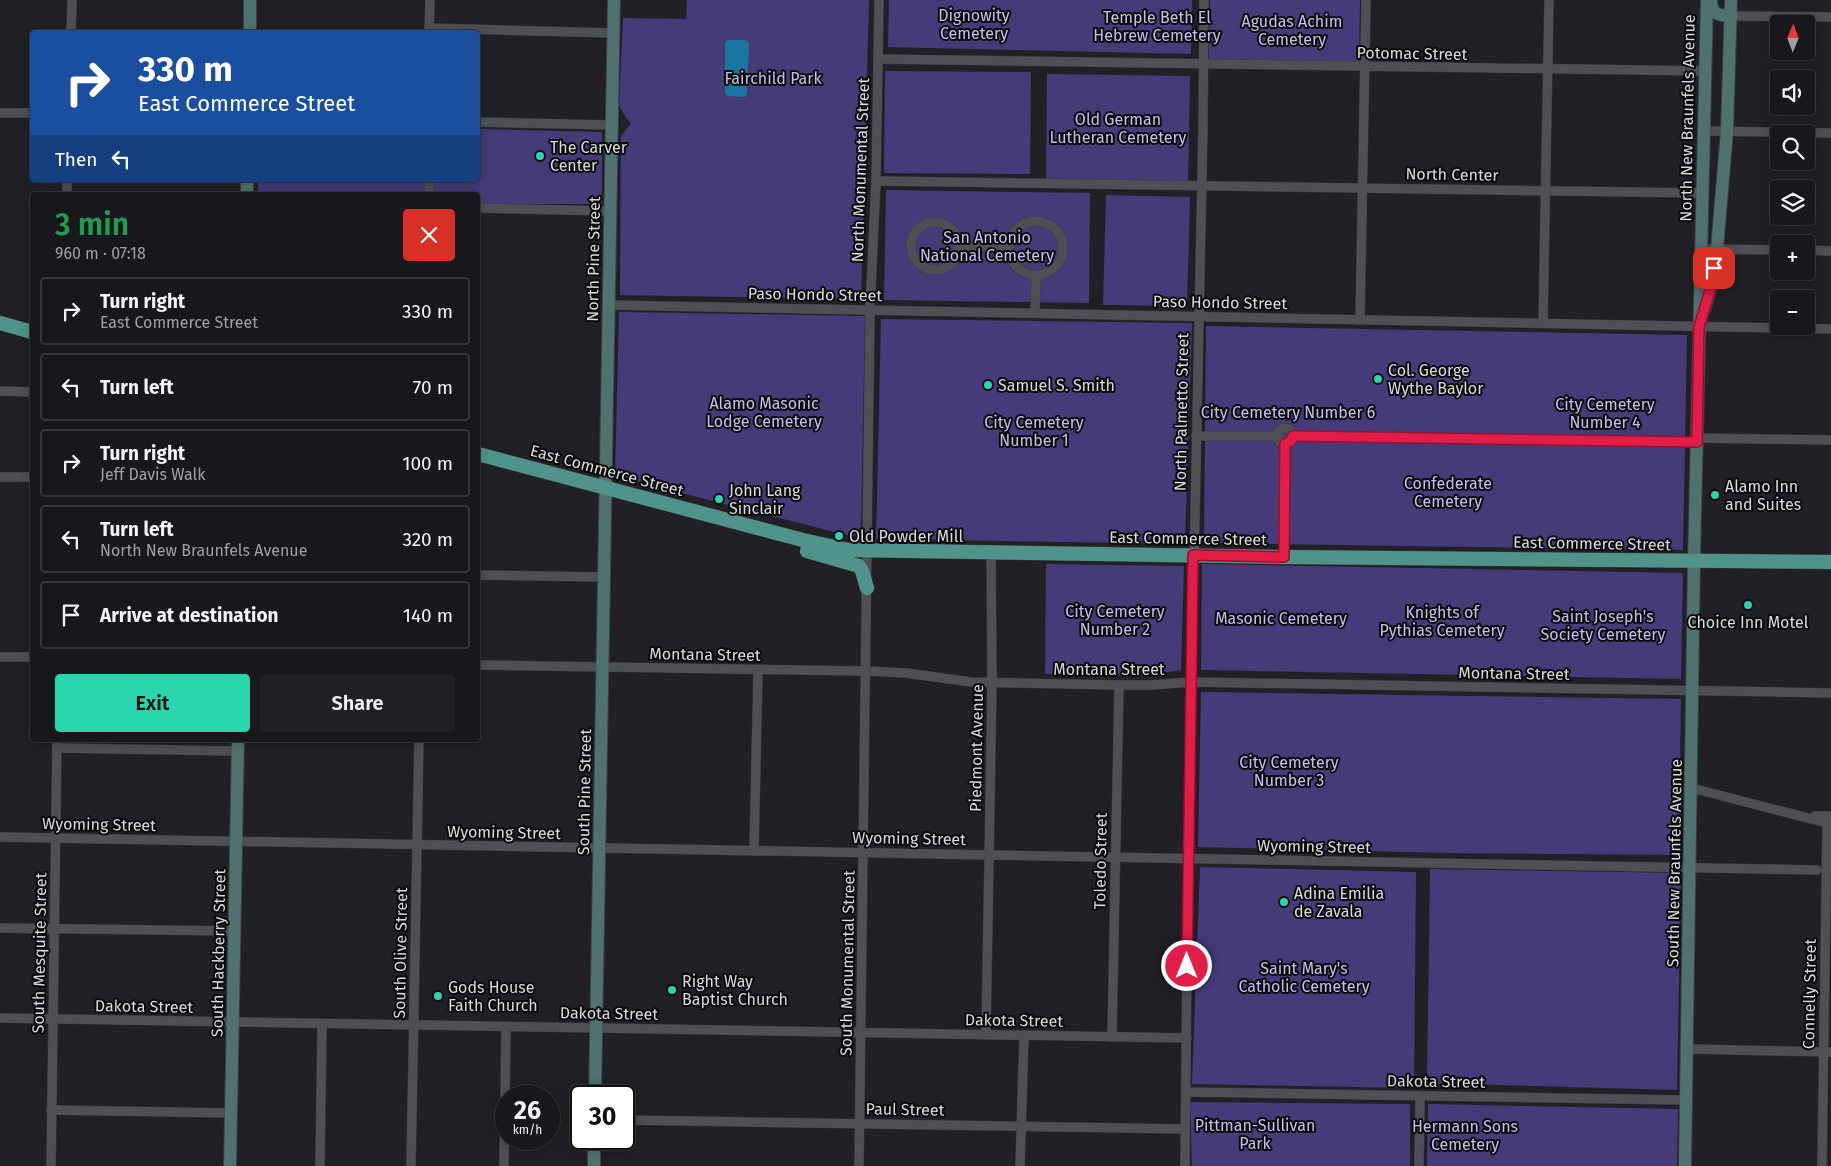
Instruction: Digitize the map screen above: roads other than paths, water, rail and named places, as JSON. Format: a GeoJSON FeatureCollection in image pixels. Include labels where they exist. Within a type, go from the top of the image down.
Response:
{"type":"FeatureCollection","features":[{"type":"Feature","properties":{"kind":"main road"},"geometry":{"type":"LineString","coordinates":[[250,0],[250,30]]}},
{"type":"Feature","properties":{"kind":"main road","name":"North Pine Street"},"geometry":{"type":"LineString","coordinates":[[605,488],[614,0]]}},
{"type":"Feature","properties":{"kind":"main road","name":"North New Braunfels Avenue"},"geometry":{"type":"LineString","coordinates":[[1694,561],[1707,0]]}},
{"type":"Feature","properties":{"kind":"main road"},"geometry":{"type":"LineString","coordinates":[[1711,0],[1711,7],[1714,13],[1721,16],[1730,5]]}},
{"type":"Feature","properties":{"kind":"main road","name":"North New Braunfels Avenue"},"geometry":{"type":"LineString","coordinates":[[1699,327],[1711,287],[1717,249],[1727,131],[1730,5]]}},
{"type":"Feature","properties":{"kind":"main road"},"geometry":{"type":"LineString","coordinates":[[0,323],[30,331]]}},
{"type":"Feature","properties":{"kind":"main road","name":"East Commerce Street"},"geometry":{"type":"LineString","coordinates":[[480,455],[827,546],[849,550],[1284,557],[1831,562]]}},
{"type":"Feature","properties":{"kind":"main road","name":"South Pine Street"},"geometry":{"type":"LineString","coordinates":[[595,1085],[605,488]]}},
{"type":"Feature","properties":{"kind":"main road","name":"East Commerce Street"},"geometry":{"type":"LineString","coordinates":[[727,520],[757,536],[859,566],[867,588]]}},
{"type":"Feature","properties":{"kind":"main road","name":"South New Braunfels Avenue"},"geometry":{"type":"LineString","coordinates":[[1685,1166],[1694,561]]}},
{"type":"Feature","properties":{"kind":"main road","name":"South Hackberry Street"},"geometry":{"type":"LineString","coordinates":[[230,1166],[238,746]]}},
{"type":"Feature","properties":{"kind":"main road"},"geometry":{"type":"LineString","coordinates":[[594,1150],[594,1166]]}},
{"type":"Feature","properties":{"kind":"street"},"geometry":{"type":"LineString","coordinates":[[71,30],[72,0]]}},
{"type":"Feature","properties":{"kind":"street"},"geometry":{"type":"LineString","coordinates":[[429,30],[430,0]]}},
{"type":"Feature","properties":{"kind":"street","name":"North Monumental Street"},"geometry":{"type":"LineString","coordinates":[[868,550],[870,309],[876,181],[879,0]]}},
{"type":"Feature","properties":{"kind":"street","name":"North Palmetto Street"},"geometry":{"type":"LineString","coordinates":[[1184,1166],[1204,0]]}},
{"type":"Feature","properties":{"kind":"street"},"geometry":{"type":"LineString","coordinates":[[1360,320],[1366,0]]}},
{"type":"Feature","properties":{"kind":"street"},"geometry":{"type":"LineString","coordinates":[[1543,323],[1549,0]]}},
{"type":"Feature","properties":{"kind":"street"},"geometry":{"type":"LineString","coordinates":[[1730,5],[1831,18]]}},
{"type":"Feature","properties":{"kind":"street"},"geometry":{"type":"LineString","coordinates":[[480,31],[613,33]]}},
{"type":"Feature","properties":{"kind":"street","name":"Potomac Street"},"geometry":{"type":"LineString","coordinates":[[878,60],[1069,61],[1203,65],[1706,71]]}},
{"type":"Feature","properties":{"kind":"street"},"geometry":{"type":"LineString","coordinates":[[0,113],[30,113]]}},
{"type":"Feature","properties":{"kind":"street"},"geometry":{"type":"LineString","coordinates":[[480,122],[612,125]]}},
{"type":"Feature","properties":{"kind":"street"},"geometry":{"type":"LineString","coordinates":[[1704,131],[1831,133]]}},
{"type":"Feature","properties":{"kind":"street","name":"North Center"},"geometry":{"type":"LineString","coordinates":[[876,181],[1702,193]]}},
{"type":"Feature","properties":{"kind":"street"},"geometry":{"type":"LineString","coordinates":[[480,208],[610,211]]}},
{"type":"Feature","properties":{"kind":"street"},"geometry":{"type":"LineString","coordinates":[[934,222],[949,226],[958,239],[959,246],[955,260],[950,266],[935,271],[921,267],[916,262],[910,248],[914,233],[926,223],[934,222]]}},
{"type":"Feature","properties":{"kind":"street"},"geometry":{"type":"LineString","coordinates":[[1028,222],[1044,222],[1056,229],[1063,242],[1063,256],[1050,272],[1036,275],[1029,274],[1016,267],[1009,247],[1010,239],[1021,226],[1028,222]]}},
{"type":"Feature","properties":{"kind":"street"},"geometry":{"type":"LineString","coordinates":[[959,246],[1009,247]]}},
{"type":"Feature","properties":{"kind":"street"},"geometry":{"type":"LineString","coordinates":[[1700,249],[1770,250]]}},
{"type":"Feature","properties":{"kind":"street"},"geometry":{"type":"LineString","coordinates":[[1815,250],[1831,251]]}},
{"type":"Feature","properties":{"kind":"street"},"geometry":{"type":"LineString","coordinates":[[1035,313],[1036,275]]}},
{"type":"Feature","properties":{"kind":"street","name":"Paso Hondo Street"},"geometry":{"type":"LineString","coordinates":[[608,305],[1831,329]]}},
{"type":"Feature","properties":{"kind":"street"},"geometry":{"type":"LineString","coordinates":[[0,391],[30,392]]}},
{"type":"Feature","properties":{"kind":"street"},"geometry":{"type":"LineString","coordinates":[[1278,436],[1281,430],[1286,429],[1292,432],[1293,436]]}},
{"type":"Feature","properties":{"kind":"street"},"geometry":{"type":"LineString","coordinates":[[1196,436],[1278,436]]}},
{"type":"Feature","properties":{"kind":"street"},"geometry":{"type":"LineString","coordinates":[[1278,436],[1280,441],[1285,444]]}},
{"type":"Feature","properties":{"kind":"street"},"geometry":{"type":"LineString","coordinates":[[1293,436],[1831,440]]}},
{"type":"Feature","properties":{"kind":"street"},"geometry":{"type":"LineString","coordinates":[[1285,444],[1291,441],[1293,436]]}},
{"type":"Feature","properties":{"kind":"street"},"geometry":{"type":"LineString","coordinates":[[1284,557],[1285,444]]}},
{"type":"Feature","properties":{"kind":"street"},"geometry":{"type":"LineString","coordinates":[[0,477],[30,477]]}},
{"type":"Feature","properties":{"kind":"street","name":"South Monumental Street"},"geometry":{"type":"LineString","coordinates":[[859,1166],[868,550]]}},
{"type":"Feature","properties":{"kind":"street","name":"Piedmont Avenue"},"geometry":{"type":"LineString","coordinates":[[986,1034],[990,854],[992,552]]}},
{"type":"Feature","properties":{"kind":"street"},"geometry":{"type":"LineString","coordinates":[[480,575],[604,577]]}},
{"type":"Feature","properties":{"kind":"street"},"geometry":{"type":"LineString","coordinates":[[0,657],[30,657]]}},
{"type":"Feature","properties":{"kind":"street","name":"Montana Street"},"geometry":{"type":"LineString","coordinates":[[480,666],[866,671],[906,673],[971,682],[1119,686],[1191,682],[1831,693]]}},
{"type":"Feature","properties":{"kind":"street"},"geometry":{"type":"LineString","coordinates":[[754,851],[758,670]]}},
{"type":"Feature","properties":{"kind":"street","name":"Toledo Street"},"geometry":{"type":"LineString","coordinates":[[1112,1037],[1119,686]]}},
{"type":"Feature","properties":{"kind":"street","name":"South Olive Street"},"geometry":{"type":"LineString","coordinates":[[411,1166],[419,742]]}},
{"type":"Feature","properties":{"kind":"street"},"geometry":{"type":"LineString","coordinates":[[57,744],[238,746]]}},
{"type":"Feature","properties":{"kind":"street","name":"South Mesquite Street"},"geometry":{"type":"LineString","coordinates":[[51,1166],[57,744]]}},
{"type":"Feature","properties":{"kind":"street"},"geometry":{"type":"LineString","coordinates":[[1692,788],[1798,816],[1830,821]]}},
{"type":"Feature","properties":{"kind":"street","name":"Connelly Street"},"geometry":{"type":"LineString","coordinates":[[1822,1166],[1827,1052],[1830,821]]}},
{"type":"Feature","properties":{"kind":"street","name":"Wyoming Street"},"geometry":{"type":"LineString","coordinates":[[0,837],[1817,870]]}},
{"type":"Feature","properties":{"kind":"street"},"geometry":{"type":"LineString","coordinates":[[0,928],[234,932]]}},
{"type":"Feature","properties":{"kind":"street","name":"Dakota Street"},"geometry":{"type":"LineString","coordinates":[[0,1018],[1187,1038]]}},
{"type":"Feature","properties":{"kind":"street"},"geometry":{"type":"LineString","coordinates":[[320,1166],[322,1024]]}},
{"type":"Feature","properties":{"kind":"street"},"geometry":{"type":"LineString","coordinates":[[504,1166],[506,1027]]}},
{"type":"Feature","properties":{"kind":"street"},"geometry":{"type":"LineString","coordinates":[[1020,1166],[1024,1035]]}},
{"type":"Feature","properties":{"kind":"street"},"geometry":{"type":"LineString","coordinates":[[1688,1049],[1827,1052]]}},
{"type":"Feature","properties":{"kind":"street","name":"Dakota Street"},"geometry":{"type":"LineString","coordinates":[[1186,1092],[1687,1100]]}},
{"type":"Feature","properties":{"kind":"street"},"geometry":{"type":"LineString","coordinates":[[1419,1166],[1420,1096]]}},
{"type":"Feature","properties":{"kind":"street"},"geometry":{"type":"LineString","coordinates":[[51,1110],[231,1113]]}},
{"type":"Feature","properties":{"kind":"street","name":"Paul Street"},"geometry":{"type":"LineString","coordinates":[[635,1120],[1185,1129]]}},
{"type":"Feature","properties":{"kind":"water"},"geometry":{"type":"Polygon","coordinates":[[[728,40],[745,40],[749,43],[747,94],[745,97],[728,96],[725,94],[725,42],[728,40]]]}},
{"type":"Feature","properties":{"kind":"place","name":"The Carver Center"},"geometry":{"type":"Point","coordinates":[540,156]}},
{"type":"Feature","properties":{"kind":"place","name":"Col. George Wythe Baylor"},"geometry":{"type":"Point","coordinates":[1378,379]}},
{"type":"Feature","properties":{"kind":"place","name":"Samuel S. Smith"},"geometry":{"type":"Point","coordinates":[988,385]}},
{"type":"Feature","properties":{"kind":"place","name":"Alamo Inn and Suites"},"geometry":{"type":"Point","coordinates":[1715,495]}},
{"type":"Feature","properties":{"kind":"place","name":"John Lang Sinclair"},"geometry":{"type":"Point","coordinates":[719,499]}},
{"type":"Feature","properties":{"kind":"place","name":"Old Powder Mill"},"geometry":{"type":"Point","coordinates":[839,536]}},
{"type":"Feature","properties":{"kind":"place","name":"Choice Inn Motel"},"geometry":{"type":"Point","coordinates":[1748,605]}},
{"type":"Feature","properties":{"kind":"place","name":"Adina Emilia de Zavala"},"geometry":{"type":"Point","coordinates":[1284,902]}},
{"type":"Feature","properties":{"kind":"place","name":"Right Way Baptist Church"},"geometry":{"type":"Point","coordinates":[672,990]}},
{"type":"Feature","properties":{"kind":"place","name":"Gods House Faith Church"},"geometry":{"type":"Point","coordinates":[438,996]}},
{"type":"Feature","properties":{"kind":"park label","name":"Dignowity Cemetery"},"geometry":{"type":"Point","coordinates":[974,24]}},
{"type":"Feature","properties":{"kind":"park label","name":"Temple Beth El Hebrew Cemetery"},"geometry":{"type":"Point","coordinates":[1157,26]}},
{"type":"Feature","properties":{"kind":"park label","name":"Agudas Achim Cemetery"},"geometry":{"type":"Point","coordinates":[1292,30]}},
{"type":"Feature","properties":{"kind":"park label","name":"Fairchild Park"},"geometry":{"type":"Point","coordinates":[773,78]}},
{"type":"Feature","properties":{"kind":"park label","name":"Old German Lutheran Cemetery"},"geometry":{"type":"Point","coordinates":[1118,128]}},
{"type":"Feature","properties":{"kind":"park label","name":"San Antonio National Cemetery"},"geometry":{"type":"Point","coordinates":[987,246]}},
{"type":"Feature","properties":{"kind":"park label","name":"Alamo Masonic Lodge Cemetery"},"geometry":{"type":"Point","coordinates":[764,412]}},
{"type":"Feature","properties":{"kind":"park label","name":"City Cemetery Number 6"},"geometry":{"type":"Point","coordinates":[1288,412]}},
{"type":"Feature","properties":{"kind":"park label","name":"City Cemetery Number 4"},"geometry":{"type":"Point","coordinates":[1605,413]}},
{"type":"Feature","properties":{"kind":"park label","name":"City Cemetery Number 1"},"geometry":{"type":"Point","coordinates":[1034,431]}},
{"type":"Feature","properties":{"kind":"park label","name":"Confederate Cemetery"},"geometry":{"type":"Point","coordinates":[1448,492]}},
{"type":"Feature","properties":{"kind":"park label","name":"Masonic Cemetery"},"geometry":{"type":"Point","coordinates":[1281,618]}},
{"type":"Feature","properties":{"kind":"park label","name":"City Cemetery Number 2"},"geometry":{"type":"Point","coordinates":[1115,620]}},
{"type":"Feature","properties":{"kind":"park label","name":"Knights of Pythias Cemetery"},"geometry":{"type":"Point","coordinates":[1442,621]}},
{"type":"Feature","properties":{"kind":"park label","name":"Saint Joseph's Society Cemetery"},"geometry":{"type":"Point","coordinates":[1603,625]}},
{"type":"Feature","properties":{"kind":"park label","name":"City Cemetery Number 3"},"geometry":{"type":"Point","coordinates":[1289,771]}},
{"type":"Feature","properties":{"kind":"park label","name":"Saint Mary's Catholic Cemetery"},"geometry":{"type":"Point","coordinates":[1304,977]}},
{"type":"Feature","properties":{"kind":"park label","name":"Pittman-Sullivan Park"},"geometry":{"type":"Point","coordinates":[1255,1134]}},
{"type":"Feature","properties":{"kind":"park label","name":"Hermann Sons Cemetery"},"geometry":{"type":"Point","coordinates":[1465,1135]}}]}
